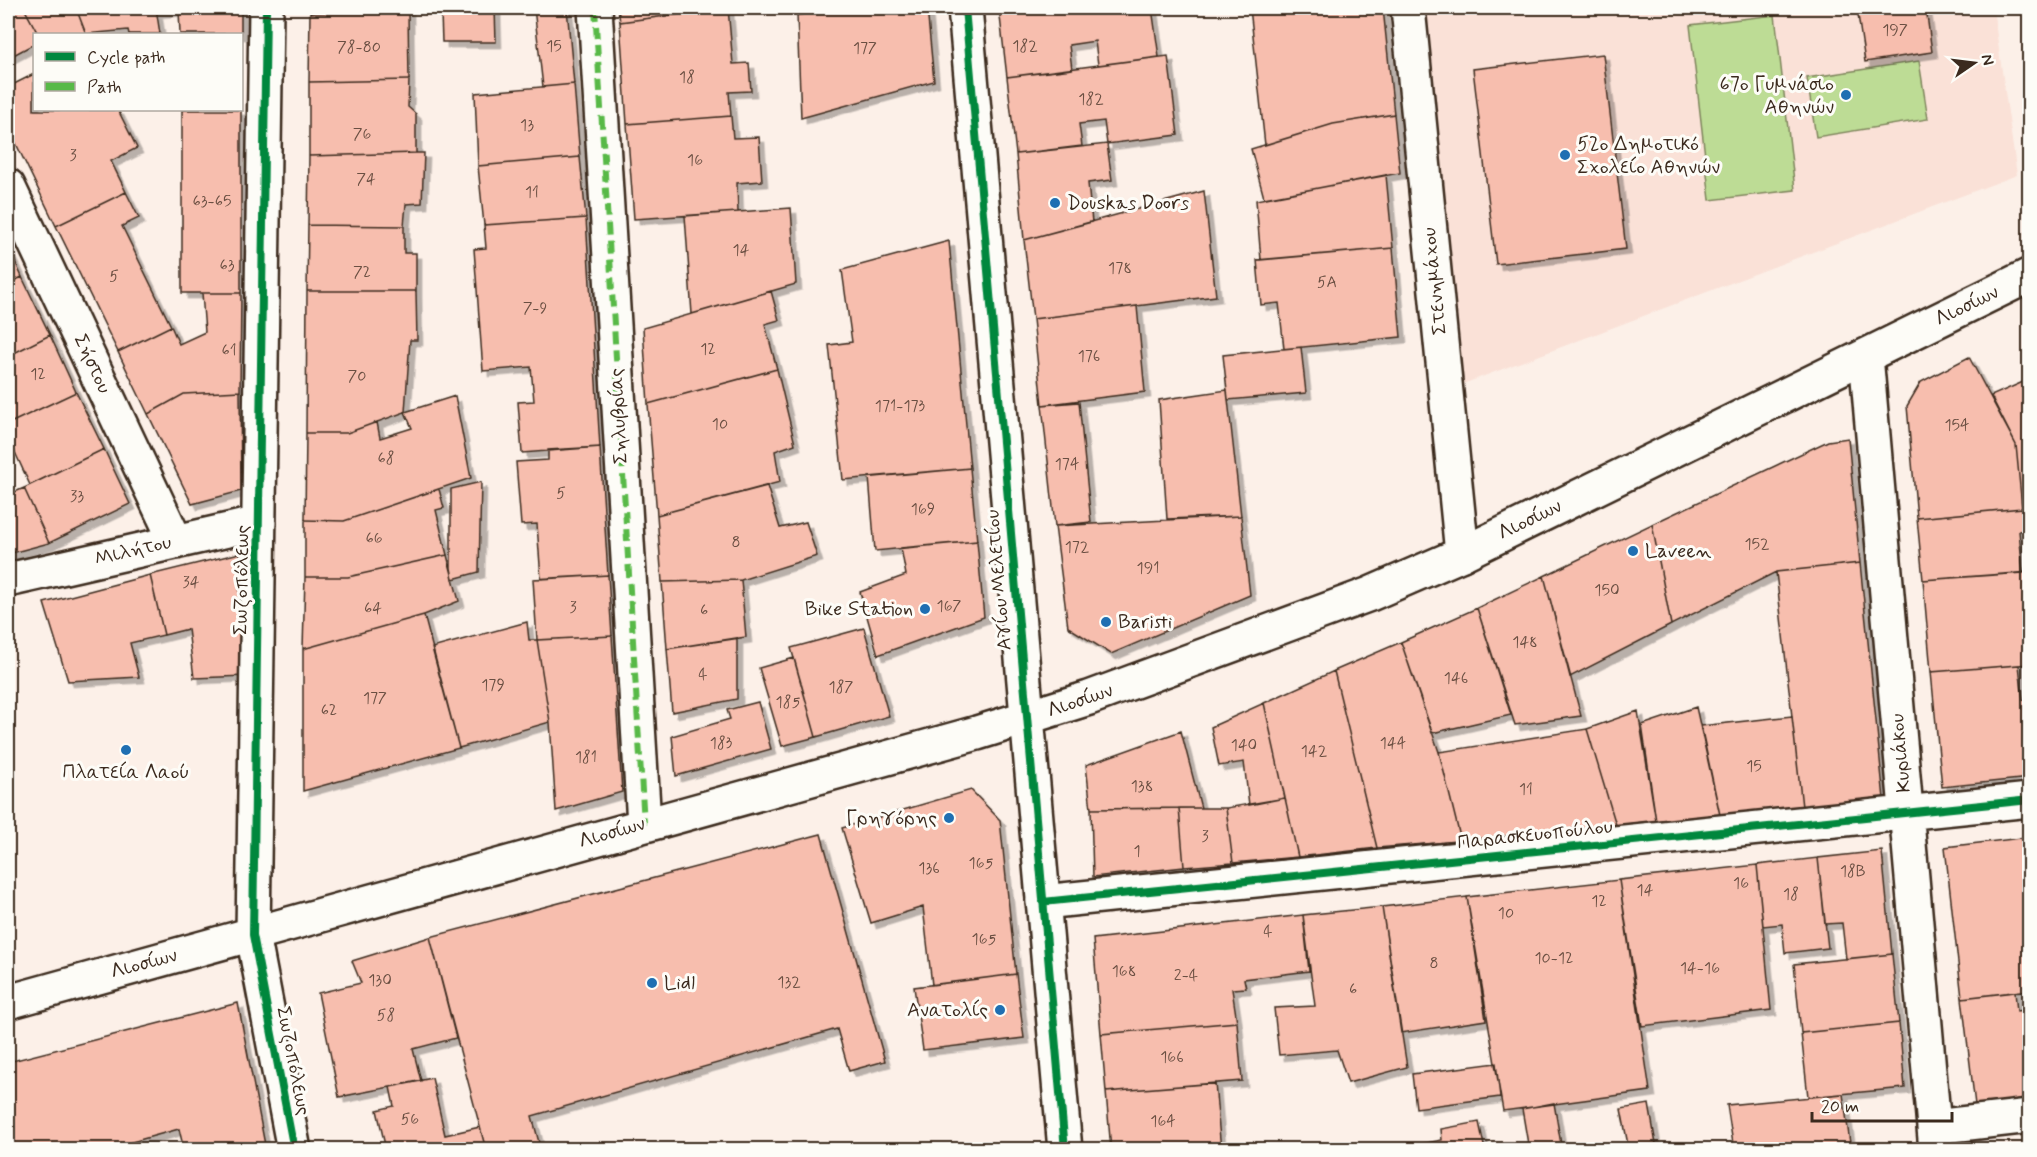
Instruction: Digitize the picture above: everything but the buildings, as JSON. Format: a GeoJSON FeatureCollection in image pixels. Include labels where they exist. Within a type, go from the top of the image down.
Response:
{"type":"FeatureCollection","features":[{"type":"Feature","properties":{"kind":"street","name":"Σωζοπόλεως"},"geometry":{"type":"LineString","coordinates":[[266,8],[253,935],[294,1149]]}},
{"type":"Feature","properties":{"kind":"street","name":"Σηλυβρίας"},"geometry":{"type":"LineString","coordinates":[[595,8],[644,824]]}},
{"type":"Feature","properties":{"kind":"street","name":"Αγίου Μελετίου"},"geometry":{"type":"LineString","coordinates":[[965,8],[1065,1149]]}},
{"type":"Feature","properties":{"kind":"street","name":"Στενημάχου"},"geometry":{"type":"LineString","coordinates":[[1408,8],[1462,554]]}},
{"type":"Feature","properties":{"kind":"street","name":"Σήστου"},"geometry":{"type":"LineString","coordinates":[[8,186],[176,542]]}},
{"type":"Feature","properties":{"kind":"street","name":"Λιοσίων"},"geometry":{"type":"LineString","coordinates":[[8,1002],[1027,718],[1089,698],[1370,594],[1462,554],[2030,275]]}},
{"type":"Feature","properties":{"kind":"street","name":"Κυριάκου"},"geometry":{"type":"LineString","coordinates":[[1866,356],[1935,1138]]}},
{"type":"Feature","properties":{"kind":"street","name":"Μιλήτου"},"geometry":{"type":"LineString","coordinates":[[8,580],[259,523]]}},
{"type":"Feature","properties":{"kind":"street","name":"Παρασκευοπούλου"},"geometry":{"type":"LineString","coordinates":[[1043,902],[2030,800]]}},
{"type":"Feature","properties":{"kind":"street"},"geometry":{"type":"LineString","coordinates":[[1935,1138],[2030,1116]]}},
{"type":"Feature","properties":{"kind":"shaded area"},"geometry":{"type":"Polygon","coordinates":[[[1422,8],[1993,8],[2017,175],[1463,384],[1422,8]]]}},
{"type":"Feature","properties":{"kind":"green space"},"geometry":{"type":"Polygon","coordinates":[[[1775,15],[1795,190],[1710,200],[1690,25],[1775,15]]]}},
{"type":"Feature","properties":{"kind":"green space"},"geometry":{"type":"Polygon","coordinates":[[[1919,61],[1928,119],[1816,137],[1807,78],[1919,61]]]}},
{"type":"Feature","properties":{"kind":"marked path"},"geometry":{"type":"LineString","coordinates":[[595,8],[644,824]]}},
{"type":"Feature","properties":{"kind":"cycle path"},"geometry":{"type":"LineString","coordinates":[[266,8],[253,935],[294,1150]]}},
{"type":"Feature","properties":{"kind":"cycle path"},"geometry":{"type":"LineString","coordinates":[[965,8],[1065,1150]]}},
{"type":"Feature","properties":{"kind":"cycle path"},"geometry":{"type":"LineString","coordinates":[[1043,902],[2030,800]]}},
{"type":"Feature","properties":{"kind":"place","name":"67ο Γυμνάσιο Αθηνών"},"geometry":{"type":"Point","coordinates":[1846,95]}},
{"type":"Feature","properties":{"kind":"place","name":"52ο Δημοτικό Σχολείο Αθηνών"},"geometry":{"type":"Point","coordinates":[1565,155]}},
{"type":"Feature","properties":{"kind":"place","name":"Douskas Doors"},"geometry":{"type":"Point","coordinates":[1055,203]}},
{"type":"Feature","properties":{"kind":"place","name":"Laveen"},"geometry":{"type":"Point","coordinates":[1633,551]}},
{"type":"Feature","properties":{"kind":"place","name":"Bike Station"},"geometry":{"type":"Point","coordinates":[925,609]}},
{"type":"Feature","properties":{"kind":"place","name":"Baristi"},"geometry":{"type":"Point","coordinates":[1106,622]}},
{"type":"Feature","properties":{"kind":"place","name":"Πλατεία Λαού"},"geometry":{"type":"Point","coordinates":[126,750]}},
{"type":"Feature","properties":{"kind":"place","name":"Γρηγόρης"},"geometry":{"type":"Point","coordinates":[949,818]}},
{"type":"Feature","properties":{"kind":"place","name":"Lidl"},"geometry":{"type":"Point","coordinates":[652,983]}},
{"type":"Feature","properties":{"kind":"place","name":"Ανατολίς"},"geometry":{"type":"Point","coordinates":[1000,1010]}}]}
